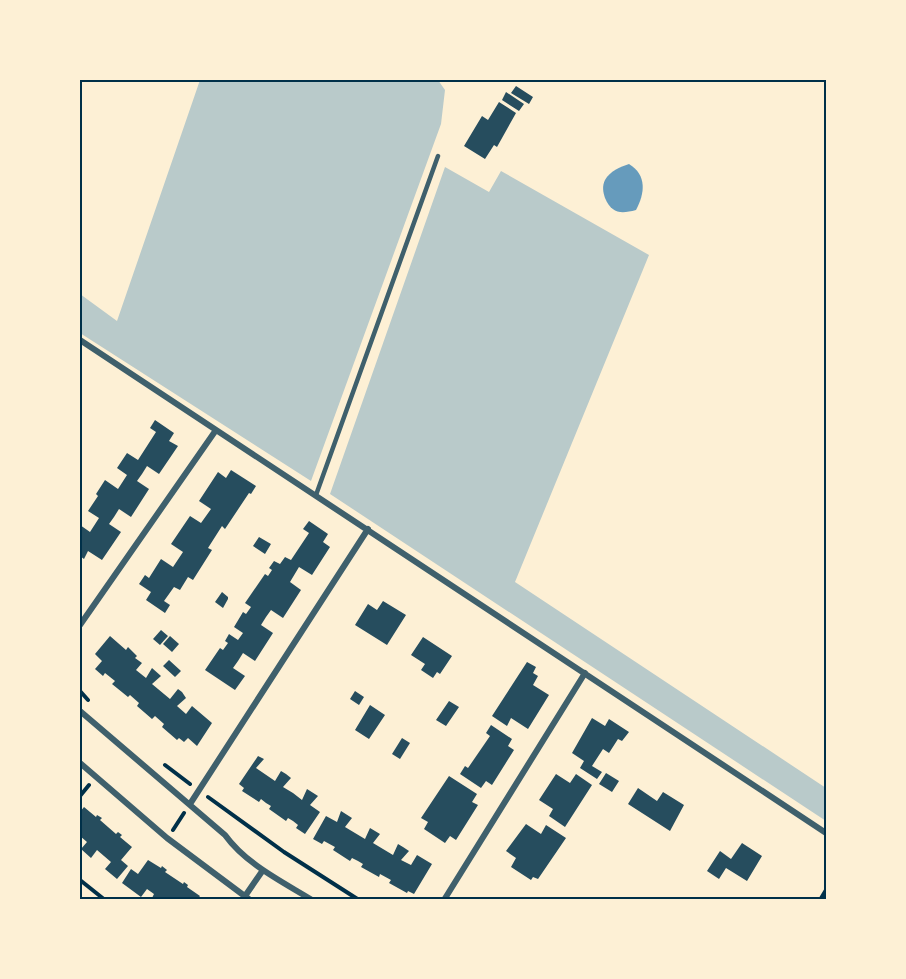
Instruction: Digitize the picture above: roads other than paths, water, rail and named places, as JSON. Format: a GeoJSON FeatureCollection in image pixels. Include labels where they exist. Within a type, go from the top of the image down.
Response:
{"type":"FeatureCollection","features":[{"type":"Feature","properties":{"kind":"street"},"geometry":{"type":"LineString","coordinates":[[80,340],[826,833]]}},
{"type":"Feature","properties":{"kind":"street"},"geometry":{"type":"LineString","coordinates":[[80,625],[216,430]]}},
{"type":"Feature","properties":{"kind":"street"},"geometry":{"type":"LineString","coordinates":[[190,804],[368,529]]}},
{"type":"Feature","properties":{"kind":"street"},"geometry":{"type":"LineString","coordinates":[[444,900],[585,673]]}},
{"type":"Feature","properties":{"kind":"street"},"geometry":{"type":"LineString","coordinates":[[80,711],[225,835],[235,849],[263,870],[312,900]]}},
{"type":"Feature","properties":{"kind":"street"},"geometry":{"type":"LineString","coordinates":[[80,763],[167,838],[246,899],[263,870]]}},
{"type":"Feature","properties":{"kind":"lane"},"geometry":{"type":"LineString","coordinates":[[316,495],[438,156]]}},
{"type":"Feature","properties":{"kind":"water"},"geometry":{"type":"Polygon","coordinates":[[[629,164],[639,173],[643,185],[641,197],[636,210],[618,212],[605,198],[603,184],[612,172],[629,164]]]}}]}
